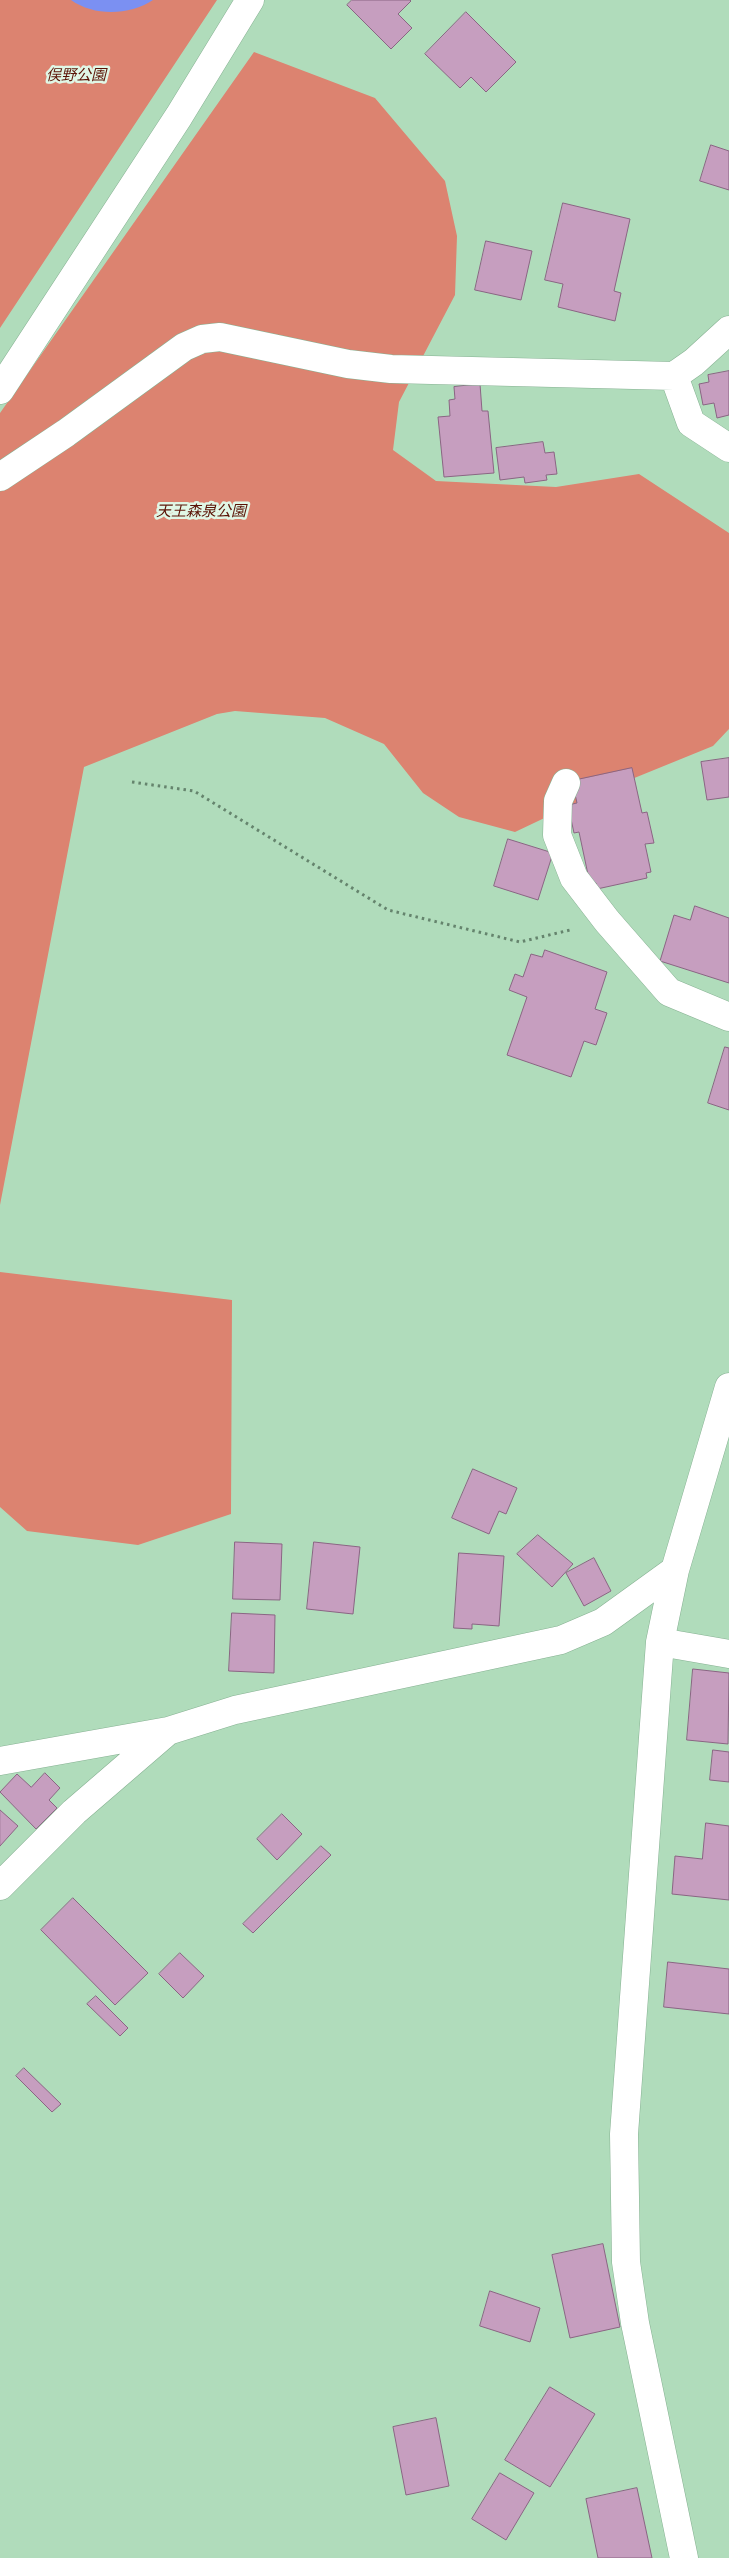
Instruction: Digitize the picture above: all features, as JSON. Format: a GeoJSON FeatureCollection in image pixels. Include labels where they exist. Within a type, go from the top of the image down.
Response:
{"type":"FeatureCollection","features":[{"type":"Feature","properties":{"kind":"street"},"geometry":{"type":"LineString","coordinates":[[0,390],[179,116],[250,0]]}},
{"type":"Feature","properties":{"kind":"street"},"geometry":{"type":"LineString","coordinates":[[0,477],[66,433],[136,380],[184,347],[202,338],[228,339],[348,364],[391,369],[674,376],[694,362],[728,329]]}},
{"type":"Feature","properties":{"kind":"street"},"geometry":{"type":"LineString","coordinates":[[674,376],[691,423],[729,448]]}},
{"type":"Feature","properties":{"kind":"street"},"geometry":{"type":"LineString","coordinates":[[566,783],[558,801],[557,835],[574,878],[607,921],[669,992],[729,1017]]}},
{"type":"Feature","properties":{"kind":"street"},"geometry":{"type":"LineString","coordinates":[[684,2558],[635,2323],[626,2262],[624,2134],[660,1642],[675,1570],[729,1388]]}},
{"type":"Feature","properties":{"kind":"street"},"geometry":{"type":"LineString","coordinates":[[0,1761],[168,1731],[235,1710],[561,1640],[603,1622],[675,1570]]}},
{"type":"Feature","properties":{"kind":"street"},"geometry":{"type":"LineString","coordinates":[[660,1642],[729,1654]]}},
{"type":"Feature","properties":{"kind":"street"},"geometry":{"type":"LineString","coordinates":[[0,1886],[74,1812],[168,1731]]}},
{"type":"Feature","properties":{"kind":"path"},"geometry":{"type":"LineString","coordinates":[[132,782],[194,791],[388,910],[520,942],[607,921]]}},
{"type":"Feature","properties":{"kind":"green space","name":"俣野公園"},"geometry":{"type":"Polygon","coordinates":[[[0,0],[217,0],[0,328],[0,0]]]}},
{"type":"Feature","properties":{"kind":"green space","name":"天王森泉公園"},"geometry":{"type":"Polygon","coordinates":[[[254,52],[375,98],[445,181],[457,236],[455,295],[399,402],[393,450],[436,481],[556,487],[639,474],[729,533],[729,729],[713,746],[595,794],[515,832],[459,817],[423,793],[384,744],[325,718],[235,711],[217,714],[84,767],[0,1205],[0,413],[254,52]]]}},
{"type":"Feature","properties":{"kind":"green space"},"geometry":{"type":"Polygon","coordinates":[[[0,1272],[232,1300],[231,1514],[138,1545],[27,1531],[0,1507],[0,1272]]]}},
{"type":"Feature","properties":{"kind":"water"},"geometry":{"type":"Polygon","coordinates":[[[71,0],[153,0],[134,9],[112,12],[91,9],[71,0]]]}},
{"type":"Feature","properties":{"kind":"building"},"geometry":{"type":"Polygon","coordinates":[[[352,0],[410,0],[398,14],[412,28],[391,49],[347,5],[352,0]]]}},
{"type":"Feature","properties":{"kind":"building"},"geometry":{"type":"Polygon","coordinates":[[[466,12],[516,62],[486,92],[471,77],[460,88],[425,54],[466,12]]]}},
{"type":"Feature","properties":{"kind":"building"},"geometry":{"type":"Polygon","coordinates":[[[711,145],[729,151],[729,190],[700,181],[711,145]]]}},
{"type":"Feature","properties":{"kind":"building"},"geometry":{"type":"Polygon","coordinates":[[[563,203],[630,219],[614,291],[621,293],[615,321],[558,307],[563,284],[545,280],[563,203]]]}},
{"type":"Feature","properties":{"kind":"building"},"geometry":{"type":"Polygon","coordinates":[[[486,241],[532,251],[521,300],[475,290],[486,241]]]}},
{"type":"Feature","properties":{"kind":"building"},"geometry":{"type":"Polygon","coordinates":[[[729,371],[729,415],[717,418],[714,403],[703,405],[699,384],[709,382],[708,375],[729,371]]]}},
{"type":"Feature","properties":{"kind":"building"},"geometry":{"type":"Polygon","coordinates":[[[480,384],[482,411],[488,411],[494,473],[444,477],[438,417],[450,416],[449,400],[455,399],[454,387],[480,384]]]}},
{"type":"Feature","properties":{"kind":"building"},"geometry":{"type":"Polygon","coordinates":[[[543,442],[545,453],[554,452],[557,474],[546,475],[547,480],[525,483],[524,477],[500,480],[496,448],[543,442]]]}},
{"type":"Feature","properties":{"kind":"building"},"geometry":{"type":"Polygon","coordinates":[[[729,758],[729,797],[707,800],[701,762],[729,758]]]}},
{"type":"Feature","properties":{"kind":"building"},"geometry":{"type":"Polygon","coordinates":[[[632,768],[642,813],[647,812],[654,843],[645,844],[651,872],[646,873],[647,878],[597,889],[596,883],[590,884],[579,832],[574,833],[568,805],[577,803],[572,781],[632,768]]]}},
{"type":"Feature","properties":{"kind":"building"},"geometry":{"type":"Polygon","coordinates":[[[508,839],[553,853],[538,900],[494,886],[508,839]]]}},
{"type":"Feature","properties":{"kind":"building"},"geometry":{"type":"Polygon","coordinates":[[[695,906],[729,918],[729,983],[660,961],[674,915],[690,920],[695,906]]]}},
{"type":"Feature","properties":{"kind":"building"},"geometry":{"type":"Polygon","coordinates":[[[545,950],[607,972],[595,1009],[607,1013],[596,1045],[584,1041],[571,1077],[507,1055],[527,997],[509,990],[515,974],[523,977],[531,954],[542,957],[545,950]]]}},
{"type":"Feature","properties":{"kind":"building"},"geometry":{"type":"Polygon","coordinates":[[[725,1047],[729,1048],[729,1110],[708,1103],[725,1047]]]}},
{"type":"Feature","properties":{"kind":"building"},"geometry":{"type":"Polygon","coordinates":[[[473,1469],[517,1488],[506,1514],[499,1511],[489,1534],[452,1518],[473,1469]]]}},
{"type":"Feature","properties":{"kind":"building"},"geometry":{"type":"Polygon","coordinates":[[[538,1535],[573,1564],[552,1587],[517,1554],[538,1535]]]}},
{"type":"Feature","properties":{"kind":"building"},"geometry":{"type":"Polygon","coordinates":[[[235,1542],[282,1544],[280,1600],[233,1599],[235,1542]]]}},
{"type":"Feature","properties":{"kind":"building"},"geometry":{"type":"Polygon","coordinates":[[[314,1542],[360,1547],[353,1614],[307,1609],[314,1542]]]}},
{"type":"Feature","properties":{"kind":"building"},"geometry":{"type":"Polygon","coordinates":[[[459,1553],[504,1556],[499,1626],[472,1624],[472,1629],[454,1628],[459,1553]]]}},
{"type":"Feature","properties":{"kind":"building"},"geometry":{"type":"Polygon","coordinates":[[[594,1558],[611,1591],[584,1606],[566,1573],[594,1558]]]}},
{"type":"Feature","properties":{"kind":"building"},"geometry":{"type":"Polygon","coordinates":[[[232,1613],[275,1615],[274,1673],[229,1671],[232,1613]]]}},
{"type":"Feature","properties":{"kind":"building"},"geometry":{"type":"Polygon","coordinates":[[[693,1669],[729,1673],[728,1744],[687,1740],[693,1669]]]}},
{"type":"Feature","properties":{"kind":"building"},"geometry":{"type":"Polygon","coordinates":[[[713,1750],[729,1752],[729,1782],[710,1780],[713,1750]]]}},
{"type":"Feature","properties":{"kind":"building"},"geometry":{"type":"Polygon","coordinates":[[[45,1773],[60,1788],[49,1800],[57,1808],[36,1829],[0,1792],[17,1774],[31,1787],[45,1773]]]}},
{"type":"Feature","properties":{"kind":"building"},"geometry":{"type":"Polygon","coordinates":[[[0,1810],[18,1826],[0,1846],[0,1810]]]}},
{"type":"Feature","properties":{"kind":"building"},"geometry":{"type":"Polygon","coordinates":[[[282,1814],[302,1834],[277,1860],[257,1839],[282,1814]]]}},
{"type":"Feature","properties":{"kind":"building"},"geometry":{"type":"Polygon","coordinates":[[[706,1823],[729,1826],[729,1900],[672,1894],[675,1856],[702,1859],[706,1823]]]}},
{"type":"Feature","properties":{"kind":"building"},"geometry":{"type":"Polygon","coordinates":[[[321,1846],[331,1855],[253,1933],[243,1924],[321,1846]]]}},
{"type":"Feature","properties":{"kind":"building"},"geometry":{"type":"Polygon","coordinates":[[[73,1898],[148,1973],[115,2005],[41,1930],[73,1898]]]}},
{"type":"Feature","properties":{"kind":"building"},"geometry":{"type":"Polygon","coordinates":[[[180,1953],[204,1976],[183,1998],[159,1974],[180,1953]]]}},
{"type":"Feature","properties":{"kind":"building"},"geometry":{"type":"Polygon","coordinates":[[[668,1962],[729,1969],[729,2014],[664,2007],[668,1962]]]}},
{"type":"Feature","properties":{"kind":"building"},"geometry":{"type":"Polygon","coordinates":[[[96,1996],[128,2028],[120,2036],[87,2004],[96,1996]]]}},
{"type":"Feature","properties":{"kind":"building"},"geometry":{"type":"Polygon","coordinates":[[[24,2068],[61,2104],[52,2112],[16,2076],[24,2068]]]}},
{"type":"Feature","properties":{"kind":"building"},"geometry":{"type":"Polygon","coordinates":[[[603,2244],[620,2327],[570,2338],[552,2255],[603,2244]]]}},
{"type":"Feature","properties":{"kind":"building"},"geometry":{"type":"Polygon","coordinates":[[[490,2291],[540,2308],[530,2342],[480,2326],[490,2291]]]}},
{"type":"Feature","properties":{"kind":"building"},"geometry":{"type":"Polygon","coordinates":[[[550,2387],[595,2414],[550,2487],[505,2460],[550,2387]]]}},
{"type":"Feature","properties":{"kind":"building"},"geometry":{"type":"Polygon","coordinates":[[[436,2418],[449,2486],[406,2495],[393,2427],[436,2418]]]}},
{"type":"Feature","properties":{"kind":"building"},"geometry":{"type":"Polygon","coordinates":[[[500,2473],[534,2493],[506,2540],[472,2519],[500,2473]]]}},
{"type":"Feature","properties":{"kind":"building"},"geometry":{"type":"Polygon","coordinates":[[[637,2488],[652,2558],[598,2558],[586,2499],[637,2488]]]}}]}
